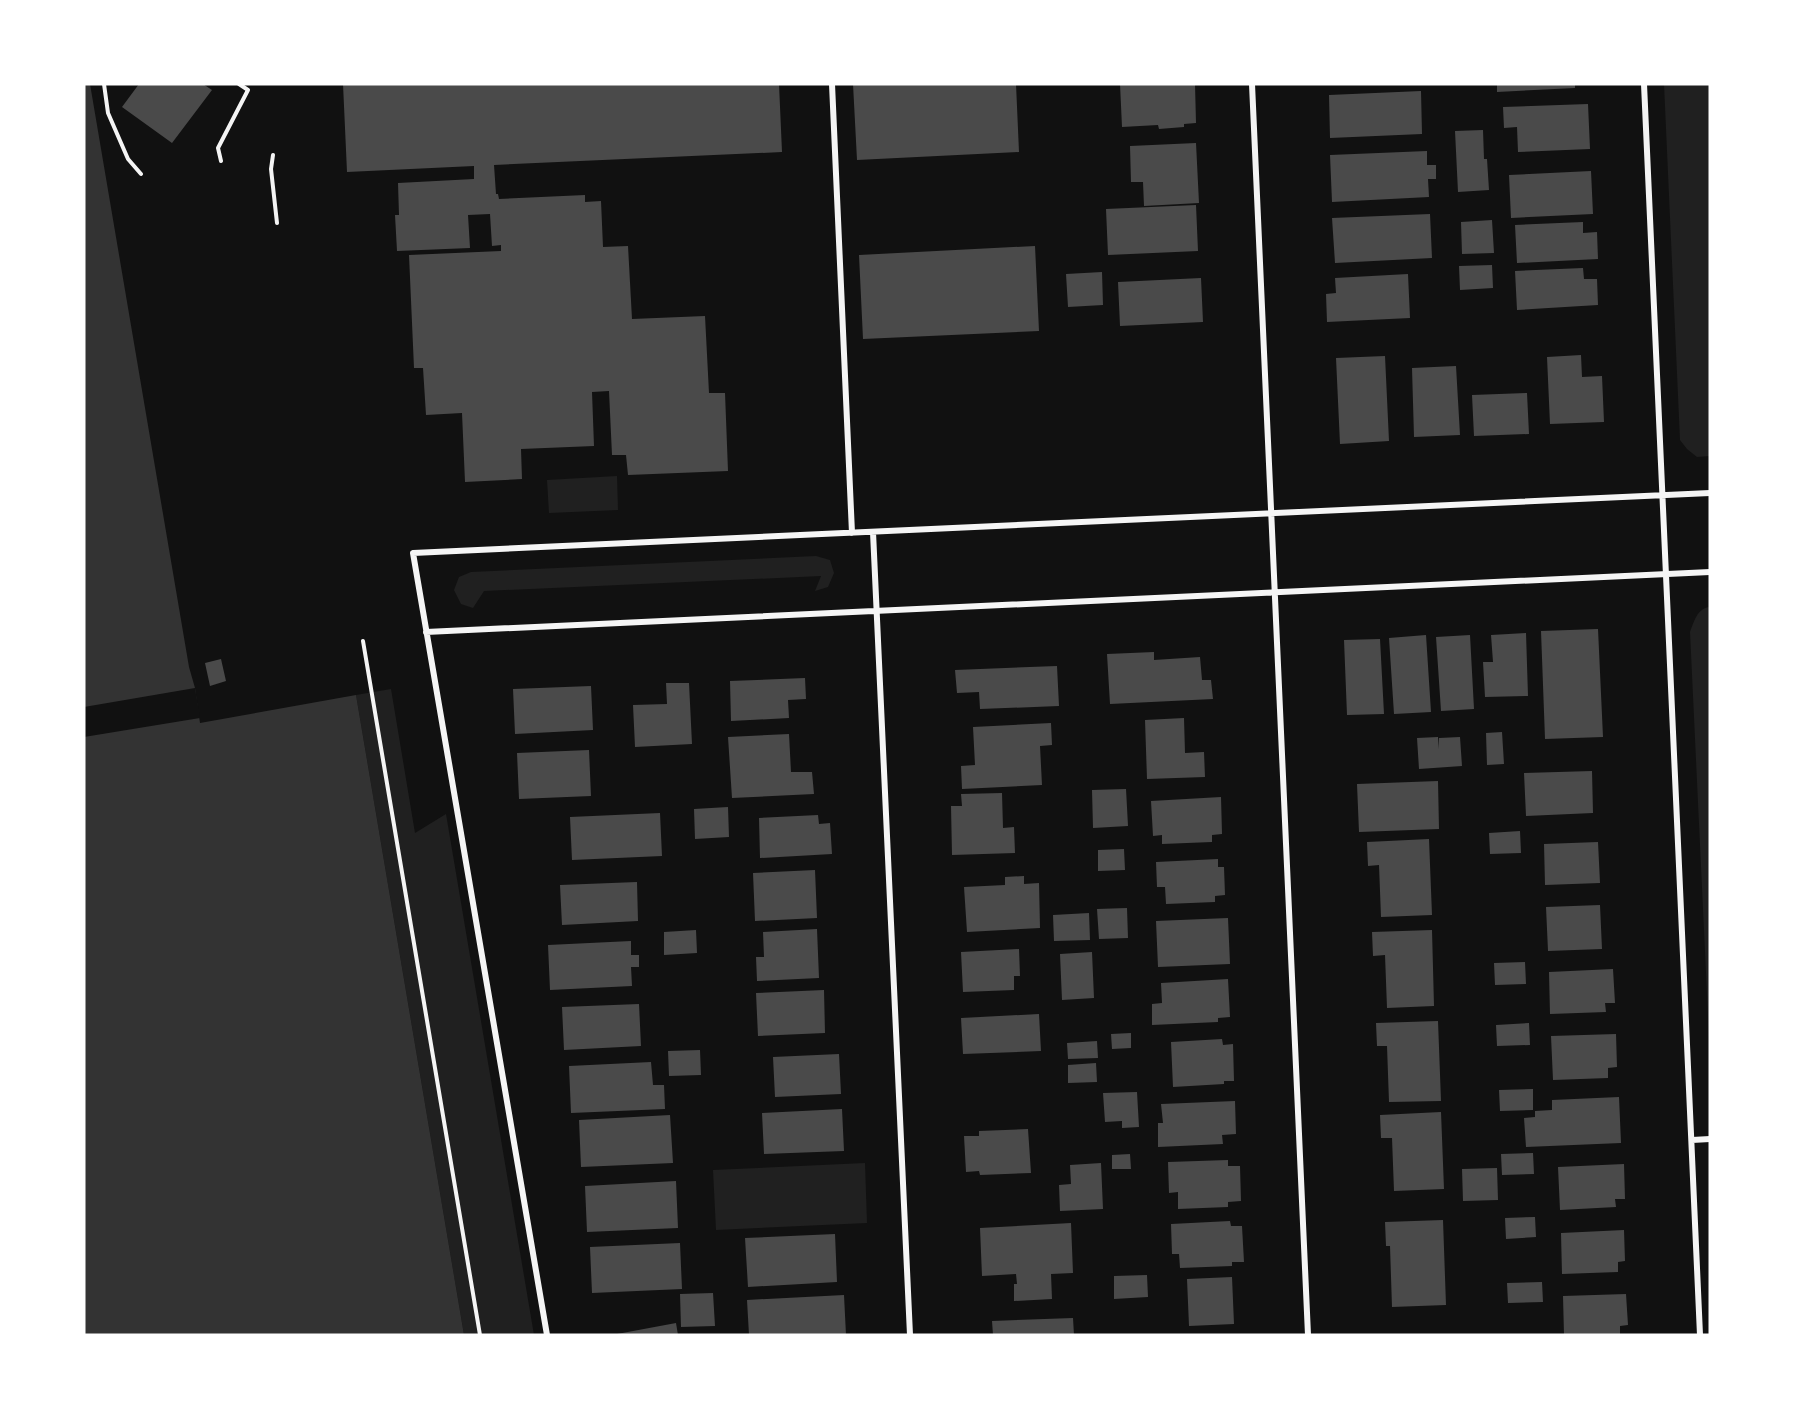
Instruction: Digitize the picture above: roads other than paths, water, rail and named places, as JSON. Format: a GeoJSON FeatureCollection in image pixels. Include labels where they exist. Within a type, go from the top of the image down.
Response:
{"type":"FeatureCollection","features":[{"type":"Feature","properties":{"kind":"street"},"geometry":{"type":"LineString","coordinates":[[832,84],[852,533]]}},
{"type":"Feature","properties":{"kind":"street"},"geometry":{"type":"LineString","coordinates":[[1252,84],[1308,1335]]}},
{"type":"Feature","properties":{"kind":"street"},"geometry":{"type":"LineString","coordinates":[[1644,84],[1700,1335]]}},
{"type":"Feature","properties":{"kind":"street"},"geometry":{"type":"LineString","coordinates":[[547,1335],[413,553],[1710,493]]}},
{"type":"Feature","properties":{"kind":"street"},"geometry":{"type":"LineString","coordinates":[[873,532],[910,1335]]}},
{"type":"Feature","properties":{"kind":"street"},"geometry":{"type":"LineString","coordinates":[[426,632],[1710,572]]}},
{"type":"Feature","properties":{"kind":"street"},"geometry":{"type":"LineString","coordinates":[[1692,1140],[1710,1139]]}}]}
